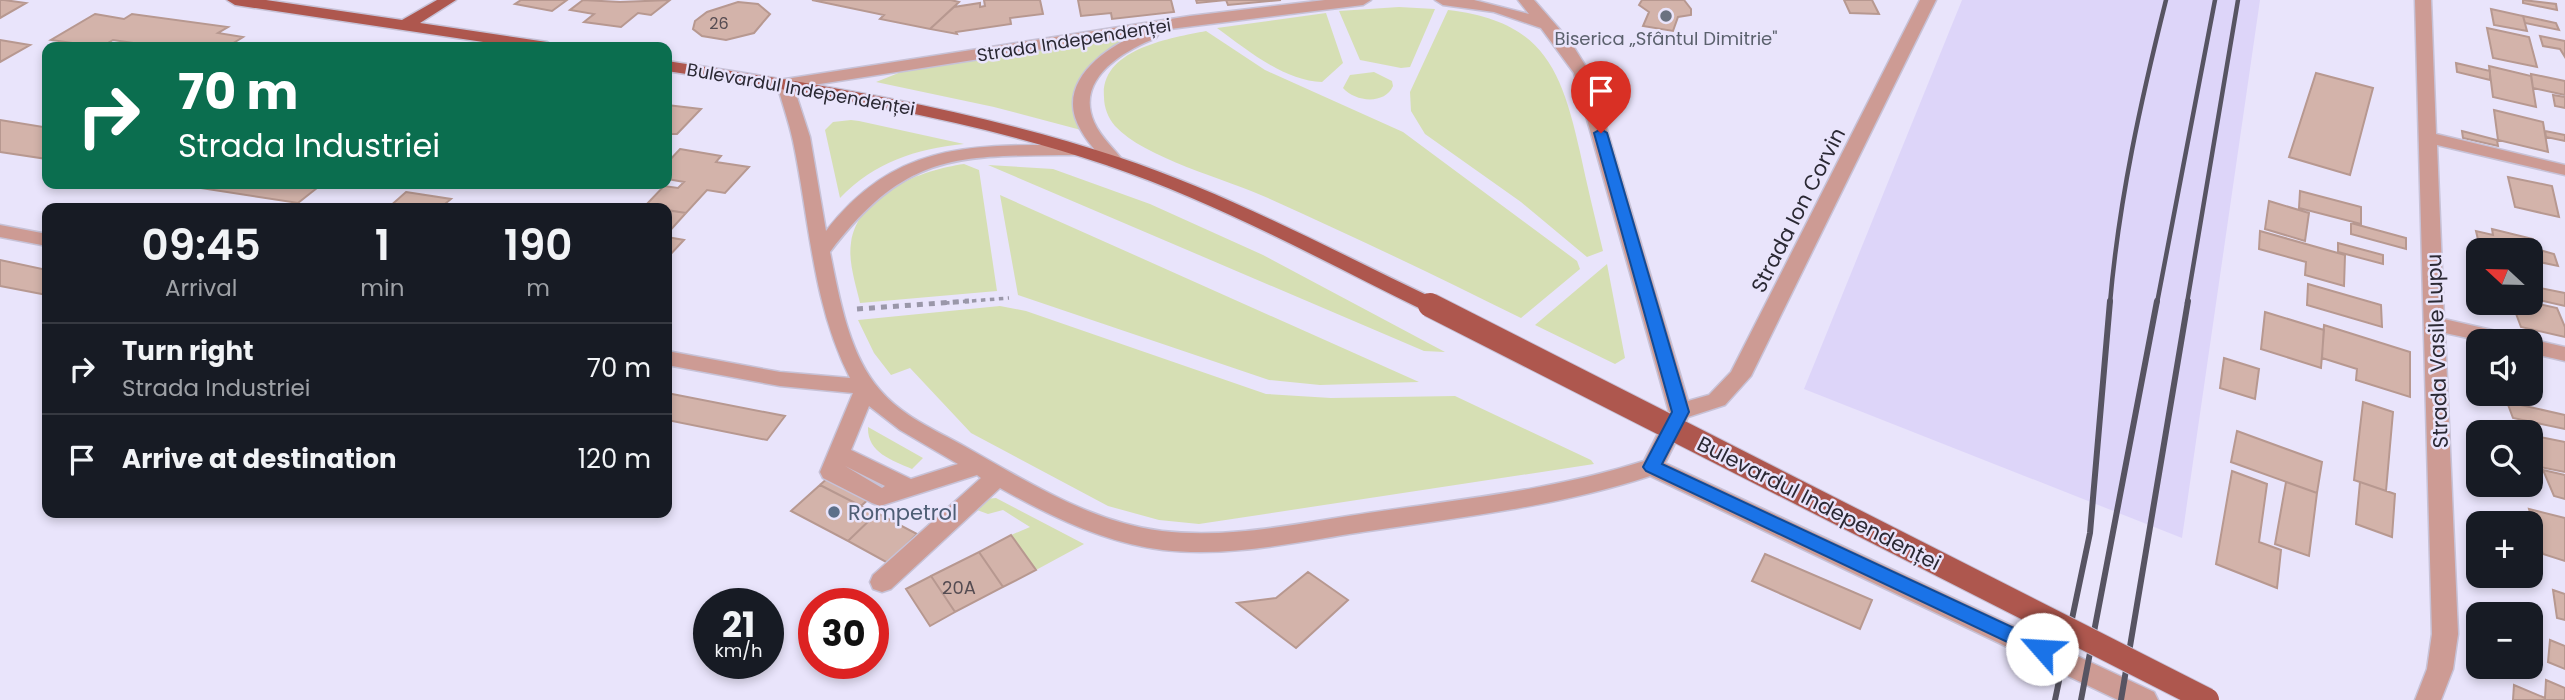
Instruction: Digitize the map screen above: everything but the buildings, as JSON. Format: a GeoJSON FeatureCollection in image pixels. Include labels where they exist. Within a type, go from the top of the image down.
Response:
{"type":"FeatureCollection","features":[{"type":"Feature","properties":{"kind":"main road"},"geometry":{"type":"LineString","coordinates":[[235,0],[513,42]]}},
{"type":"Feature","properties":{"kind":"main road"},"geometry":{"type":"LineString","coordinates":[[405,26],[448,0]]}},
{"type":"Feature","properties":{"kind":"main road","name":"Bulevardul Independenței"},"geometry":{"type":"LineString","coordinates":[[672,67],[785,84],[936,113],[1115,162],[1277,232],[1430,305],[2207,700]]}},
{"type":"Feature","properties":{"kind":"street","name":"Strada Independenței"},"geometry":{"type":"LineString","coordinates":[[785,84],[1190,21],[1363,0]]}},
{"type":"Feature","properties":{"kind":"street"},"geometry":{"type":"LineString","coordinates":[[1443,0],[1496,8],[1548,24]]}},
{"type":"Feature","properties":{"kind":"street"},"geometry":{"type":"LineString","coordinates":[[1526,0],[1548,24],[1582,73],[1680,412],[1652,467]]}},
{"type":"Feature","properties":{"kind":"street","name":"Strada Ion Corvin"},"geometry":{"type":"LineString","coordinates":[[1680,412],[1717,400],[1740,376],[1928,0]]}},
{"type":"Feature","properties":{"kind":"street","name":"Strada Vasile Lupu"},"geometry":{"type":"LineString","coordinates":[[2423,0],[2437,324],[2445,634],[2440,669],[2428,700]]}},
{"type":"Feature","properties":{"kind":"street"},"geometry":{"type":"LineString","coordinates":[[1115,162],[1092,133],[1082,112],[1083,88],[1100,63],[1135,40],[1190,21]]}},
{"type":"Feature","properties":{"kind":"street"},"geometry":{"type":"LineString","coordinates":[[785,84],[802,143],[834,311],[853,363],[866,387],[902,420],[989,472],[1088,521],[1136,536],[1194,541],[1283,534],[1580,489],[1652,467],[2145,700]]}},
{"type":"Feature","properties":{"kind":"street"},"geometry":{"type":"LineString","coordinates":[[2430,138],[2565,170]]}},
{"type":"Feature","properties":{"kind":"street"},"geometry":{"type":"LineString","coordinates":[[821,251],[862,199],[901,172],[926,162],[959,154],[1076,150]]}},
{"type":"Feature","properties":{"kind":"street"},"geometry":{"type":"LineString","coordinates":[[0,231],[42,239]]}},
{"type":"Feature","properties":{"kind":"street"},"geometry":{"type":"LineString","coordinates":[[2437,324],[2466,331]]}},
{"type":"Feature","properties":{"kind":"street"},"geometry":{"type":"LineString","coordinates":[[2543,349],[2565,354]]}},
{"type":"Feature","properties":{"kind":"street"},"geometry":{"type":"LineString","coordinates":[[672,359],[780,379],[866,387]]}},
{"type":"Feature","properties":{"kind":"street"},"geometry":{"type":"LineString","coordinates":[[866,387],[840,454],[909,488],[989,472]]}},
{"type":"Feature","properties":{"kind":"street"},"geometry":{"type":"LineString","coordinates":[[882,582],[989,472]]}},
{"type":"Feature","properties":{"kind":"path"},"geometry":{"type":"LineString","coordinates":[[834,311],[1009,298]]}},
{"type":"Feature","properties":{"kind":"shaded area"},"geometry":{"type":"Polygon","coordinates":[[[1962,0],[2260,0],[2182,538],[1804,389],[1962,0]]]}},
{"type":"Feature","properties":{"kind":"green space"},"geometry":{"type":"Polygon","coordinates":[[[1399,7],[1435,9],[1410,67],[1401,68],[1360,60],[1339,11],[1399,7]]]}},
{"type":"Feature","properties":{"kind":"green space"},"geometry":{"type":"Polygon","coordinates":[[[1448,10],[1480,16],[1506,25],[1526,37],[1542,53],[1555,73],[1573,122],[1603,251],[1587,257],[1521,202],[1425,134],[1411,111],[1410,92],[1448,10]]]}},
{"type":"Feature","properties":{"kind":"green space"},"geometry":{"type":"Polygon","coordinates":[[[1326,13],[1343,63],[1322,82],[1280,70],[1217,28],[1326,13]]]}},
{"type":"Feature","properties":{"kind":"green space"},"geometry":{"type":"Polygon","coordinates":[[[1206,31],[1265,70],[1403,132],[1577,261],[1580,269],[1521,318],[1332,227],[1268,198],[1165,158],[1128,138],[1108,116],[1105,105],[1106,81],[1113,67],[1125,57],[1157,42],[1206,31]]]}},
{"type":"Feature","properties":{"kind":"green space"},"geometry":{"type":"Polygon","coordinates":[[[1129,36],[1102,55],[1083,73],[1076,97],[1081,130],[994,107],[876,82],[901,72],[1129,36]]]}},
{"type":"Feature","properties":{"kind":"green space"},"geometry":{"type":"Polygon","coordinates":[[[1374,72],[1392,81],[1393,86],[1384,96],[1362,99],[1343,88],[1350,75],[1374,72]]]}},
{"type":"Feature","properties":{"kind":"green space"},"geometry":{"type":"Polygon","coordinates":[[[851,120],[964,144],[929,149],[897,159],[867,175],[840,198],[825,130],[833,122],[851,120]]]}},
{"type":"Feature","properties":{"kind":"green space"},"geometry":{"type":"Polygon","coordinates":[[[964,164],[979,170],[997,291],[860,303],[850,250],[856,225],[866,210],[894,187],[912,178],[964,164]]]}},
{"type":"Feature","properties":{"kind":"green space"},"geometry":{"type":"Polygon","coordinates":[[[988,165],[1053,169],[1150,204],[1263,255],[1445,352],[1424,351],[988,165]]]}},
{"type":"Feature","properties":{"kind":"green space"},"geometry":{"type":"Polygon","coordinates":[[[1000,195],[1419,382],[1320,385],[1269,380],[1018,295],[1000,195]]]}},
{"type":"Feature","properties":{"kind":"green space"},"geometry":{"type":"Polygon","coordinates":[[[1607,264],[1625,358],[1615,364],[1535,325],[1607,264]]]}},
{"type":"Feature","properties":{"kind":"green space"},"geometry":{"type":"Polygon","coordinates":[[[1000,306],[1026,311],[1266,394],[1331,398],[1455,396],[1591,460],[1594,464],[1199,524],[1159,520],[1108,506],[971,433],[910,368],[891,375],[874,353],[858,320],[1000,306]]]}},
{"type":"Feature","properties":{"kind":"green space"},"geometry":{"type":"Polygon","coordinates":[[[868,427],[923,458],[912,469],[889,458],[876,449],[869,436],[868,427]]]}},
{"type":"Feature","properties":{"kind":"green space"},"geometry":{"type":"Polygon","coordinates":[[[996,498],[1084,544],[1036,570],[1011,535],[1030,527],[1003,510],[988,514],[977,510],[986,499],[996,498]]]}},
{"type":"Feature","properties":{"kind":"railway"},"geometry":{"type":"LineString","coordinates":[[2110,303],[2132,150],[2166,0]]}},
{"type":"Feature","properties":{"kind":"railway"},"geometry":{"type":"LineString","coordinates":[[2157,303],[2215,0]]}},
{"type":"Feature","properties":{"kind":"railway"},"geometry":{"type":"LineString","coordinates":[[2187,303],[2238,0]]}},
{"type":"Feature","properties":{"kind":"railway"},"geometry":{"type":"LineString","coordinates":[[2055,700],[2090,533],[2110,301]]}},
{"type":"Feature","properties":{"kind":"railway"},"geometry":{"type":"LineString","coordinates":[[2081,700],[2157,301]]}},
{"type":"Feature","properties":{"kind":"railway"},"geometry":{"type":"LineString","coordinates":[[2121,700],[2188,301]]}},
{"type":"Feature","properties":{"kind":"place","name":"Biserica „Sfântul Dimitrie\""},"geometry":{"type":"Point","coordinates":[1666,16]}},
{"type":"Feature","properties":{"kind":"place","name":"Rompetrol"},"geometry":{"type":"Point","coordinates":[834,512]}},
{"type":"Feature","properties":{"kind":"route"},"geometry":{"type":"LineString","coordinates":[[1601,133],[1680,412],[1652,467],[2042,649]]}}]}
